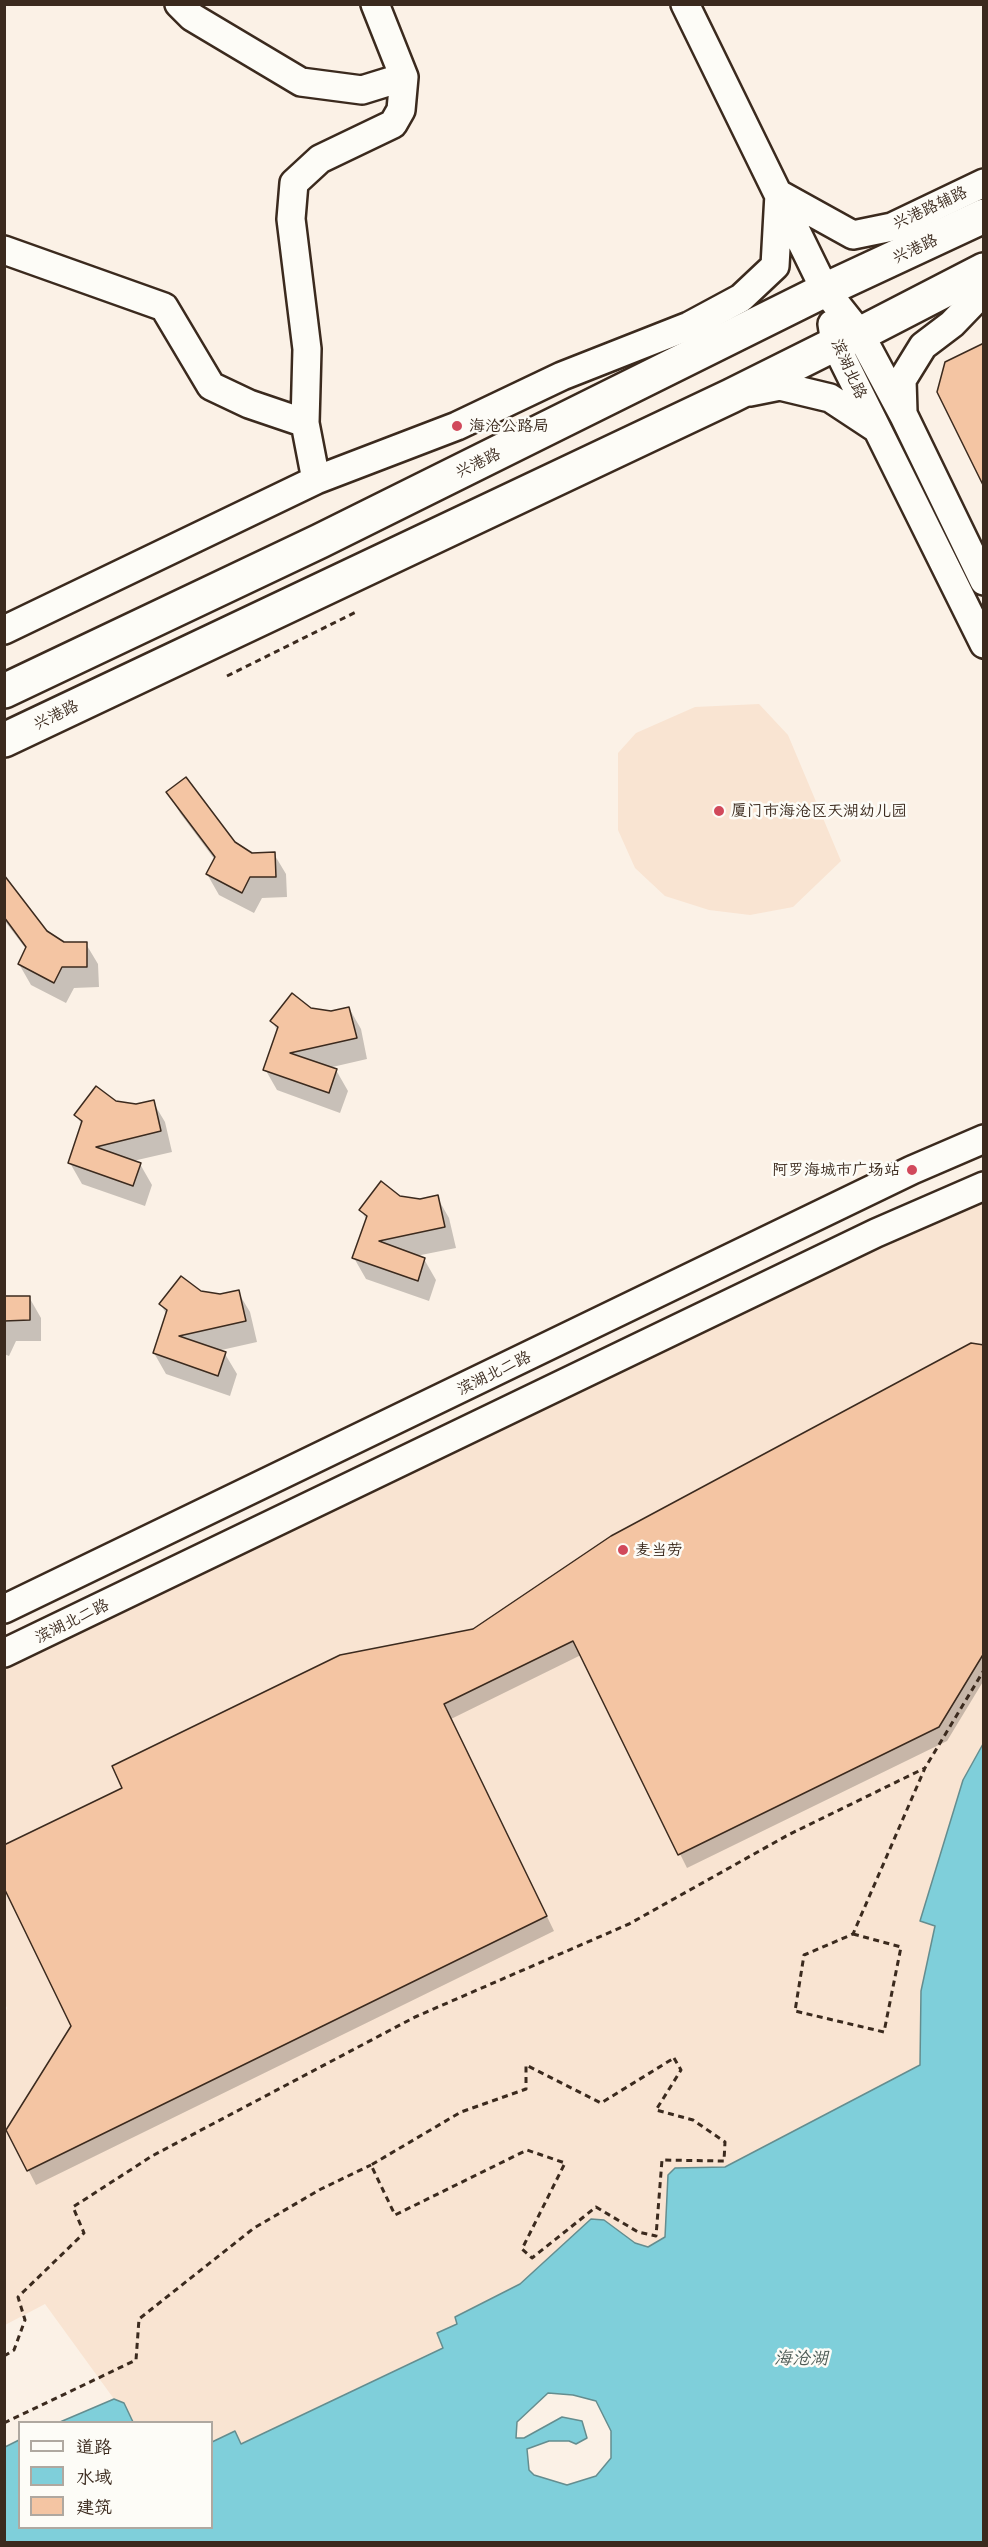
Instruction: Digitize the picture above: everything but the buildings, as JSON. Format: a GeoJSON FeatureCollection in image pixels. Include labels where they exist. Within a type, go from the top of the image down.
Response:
{"type":"FeatureCollection","features":[{"type":"Feature","properties":{"kind":"main road","name":"兴港路"},"geometry":{"type":"LineString","coordinates":[[4,691],[320,541],[825,290],[984,216]]}},
{"type":"Feature","properties":{"kind":"main road","name":"兴港路"},"geometry":{"type":"LineString","coordinates":[[4,740],[731,396],[984,270]]}},
{"type":"Feature","properties":{"kind":"street"},"geometry":{"type":"LineString","coordinates":[[179,4],[192,17],[301,82],[362,90],[404,77]]}},
{"type":"Feature","properties":{"kind":"street"},"geometry":{"type":"LineString","coordinates":[[316,480],[305,423],[307,349],[291,219],[294,183],[320,159],[393,124],[401,110],[404,77],[375,4]]}},
{"type":"Feature","properties":{"kind":"street","name":"滨湖北路"},"geometry":{"type":"LineString","coordinates":[[686,4],[848,339],[877,429],[984,644]]}},
{"type":"Feature","properties":{"kind":"street","name":"兴港路辅路"},"geometry":{"type":"LineString","coordinates":[[779,194],[853,235],[892,227],[984,183]]}},
{"type":"Feature","properties":{"kind":"street"},"geometry":{"type":"LineString","coordinates":[[4,630],[316,480],[457,426],[562,376],[689,326],[741,298],[775,266],[779,194]]}},
{"type":"Feature","properties":{"kind":"street"},"geometry":{"type":"LineString","coordinates":[[941,204],[984,194]]}},
{"type":"Feature","properties":{"kind":"street"},"geometry":{"type":"LineString","coordinates":[[4,250],[164,307],[211,386],[249,404],[305,423]]}},
{"type":"Feature","properties":{"kind":"street"},"geometry":{"type":"LineString","coordinates":[[903,416],[902,380],[923,346],[952,324],[984,291]]}},
{"type":"Feature","properties":{"kind":"street"},"geometry":{"type":"LineString","coordinates":[[952,324],[984,310]]}},
{"type":"Feature","properties":{"kind":"street"},"geometry":{"type":"LineString","coordinates":[[562,376],[738,334]]}},
{"type":"Feature","properties":{"kind":"street","name":"滨湖北路"},"geometry":{"type":"LineString","coordinates":[[848,339],[903,416],[984,582]]}},
{"type":"Feature","properties":{"kind":"street"},"geometry":{"type":"LineString","coordinates":[[731,396],[780,386],[830,398],[877,429]]}},
{"type":"Feature","properties":{"kind":"street","name":"滨湖北二路"},"geometry":{"type":"LineString","coordinates":[[4,1608],[912,1170],[984,1139]]}},
{"type":"Feature","properties":{"kind":"street","name":"滨湖北二路"},"geometry":{"type":"LineString","coordinates":[[4,1653],[876,1233],[984,1185]]}},
{"type":"Feature","properties":{"kind":"path"},"geometry":{"type":"LineString","coordinates":[[227,676],[356,612]]}},
{"type":"Feature","properties":{"kind":"path"},"geometry":{"type":"LineString","coordinates":[[853,1934],[901,1947],[884,2032],[795,2011],[804,1955],[853,1934],[925,1767],[984,1670]]}},
{"type":"Feature","properties":{"kind":"path"},"geometry":{"type":"LineString","coordinates":[[4,2356],[14,2350],[25,2320],[18,2297],[84,2233],[73,2207],[152,2156],[415,2017],[629,1924],[788,1835],[925,1767]]}},
{"type":"Feature","properties":{"kind":"path"},"geometry":{"type":"LineString","coordinates":[[4,2423],[136,2360],[139,2319],[254,2228],[321,2189],[371,2165],[460,2112],[526,2089],[526,2065],[601,2103],[674,2058],[681,2070],[656,2110],[693,2120],[725,2142],[724,2161],[662,2160],[656,2236],[638,2232],[596,2207],[532,2258],[522,2249],[565,2163],[527,2150],[394,2215],[371,2165]]}},
{"type":"Feature","properties":{"kind":"shaded area","name":"厦门市海沧区天湖幼儿园"},"geometry":{"type":"Polygon","coordinates":[[[759,704],[788,735],[841,861],[793,907],[750,915],[709,910],[665,896],[635,868],[618,830],[618,753],[636,733],[695,707],[759,704]]]}},
{"type":"Feature","properties":{"kind":"shaded area"},"geometry":{"type":"Polygon","coordinates":[[[983,1193],[983,1744],[963,1780],[920,1921],[935,1925],[921,1991],[920,2065],[725,2167],[675,2168],[668,2175],[665,2237],[647,2247],[635,2243],[604,2220],[591,2219],[520,2284],[457,2324],[443,2347],[241,2444],[213,2442],[213,2421],[133,2421],[124,2403],[114,2399],[45,2304],[5,2325],[4,2016],[7,2008],[4,2002],[5,1669],[983,1193]]]}},
{"type":"Feature","properties":{"kind":"water","name":"海沧湖"},"geometry":{"type":"Polygon","coordinates":[[[983,1744],[983,2542],[5,2542],[5,2447],[18,2440],[18,2529],[213,2529],[213,2442],[235,2431],[241,2444],[443,2348],[437,2333],[457,2324],[455,2317],[520,2284],[591,2219],[604,2220],[635,2243],[648,2247],[665,2237],[668,2175],[675,2168],[725,2167],[920,2065],[921,1991],[935,1926],[920,1921],[963,1780],[983,1744]],[[548,2393],[517,2422],[516,2438],[524,2438],[562,2417],[582,2421],[587,2438],[576,2444],[569,2441],[549,2441],[527,2449],[529,2470],[534,2475],[567,2485],[596,2476],[611,2458],[611,2431],[596,2401],[573,2395],[548,2393]]]}},
{"type":"Feature","properties":{"kind":"water"},"geometry":{"type":"Polygon","coordinates":[[[114,2399],[124,2403],[133,2421],[62,2421],[114,2399]]]}},
{"type":"Feature","properties":{"kind":"place","name":"海沧公路局"},"geometry":{"type":"Point","coordinates":[457,426]}},
{"type":"Feature","properties":{"kind":"place","name":"厦门市海沧区天湖幼儿园"},"geometry":{"type":"Point","coordinates":[719,811]}},
{"type":"Feature","properties":{"kind":"place","name":"阿罗海城市广场站"},"geometry":{"type":"Point","coordinates":[912,1170]}},
{"type":"Feature","properties":{"kind":"place","name":"麦当劳"},"geometry":{"type":"Point","coordinates":[623,1550]}}]}
